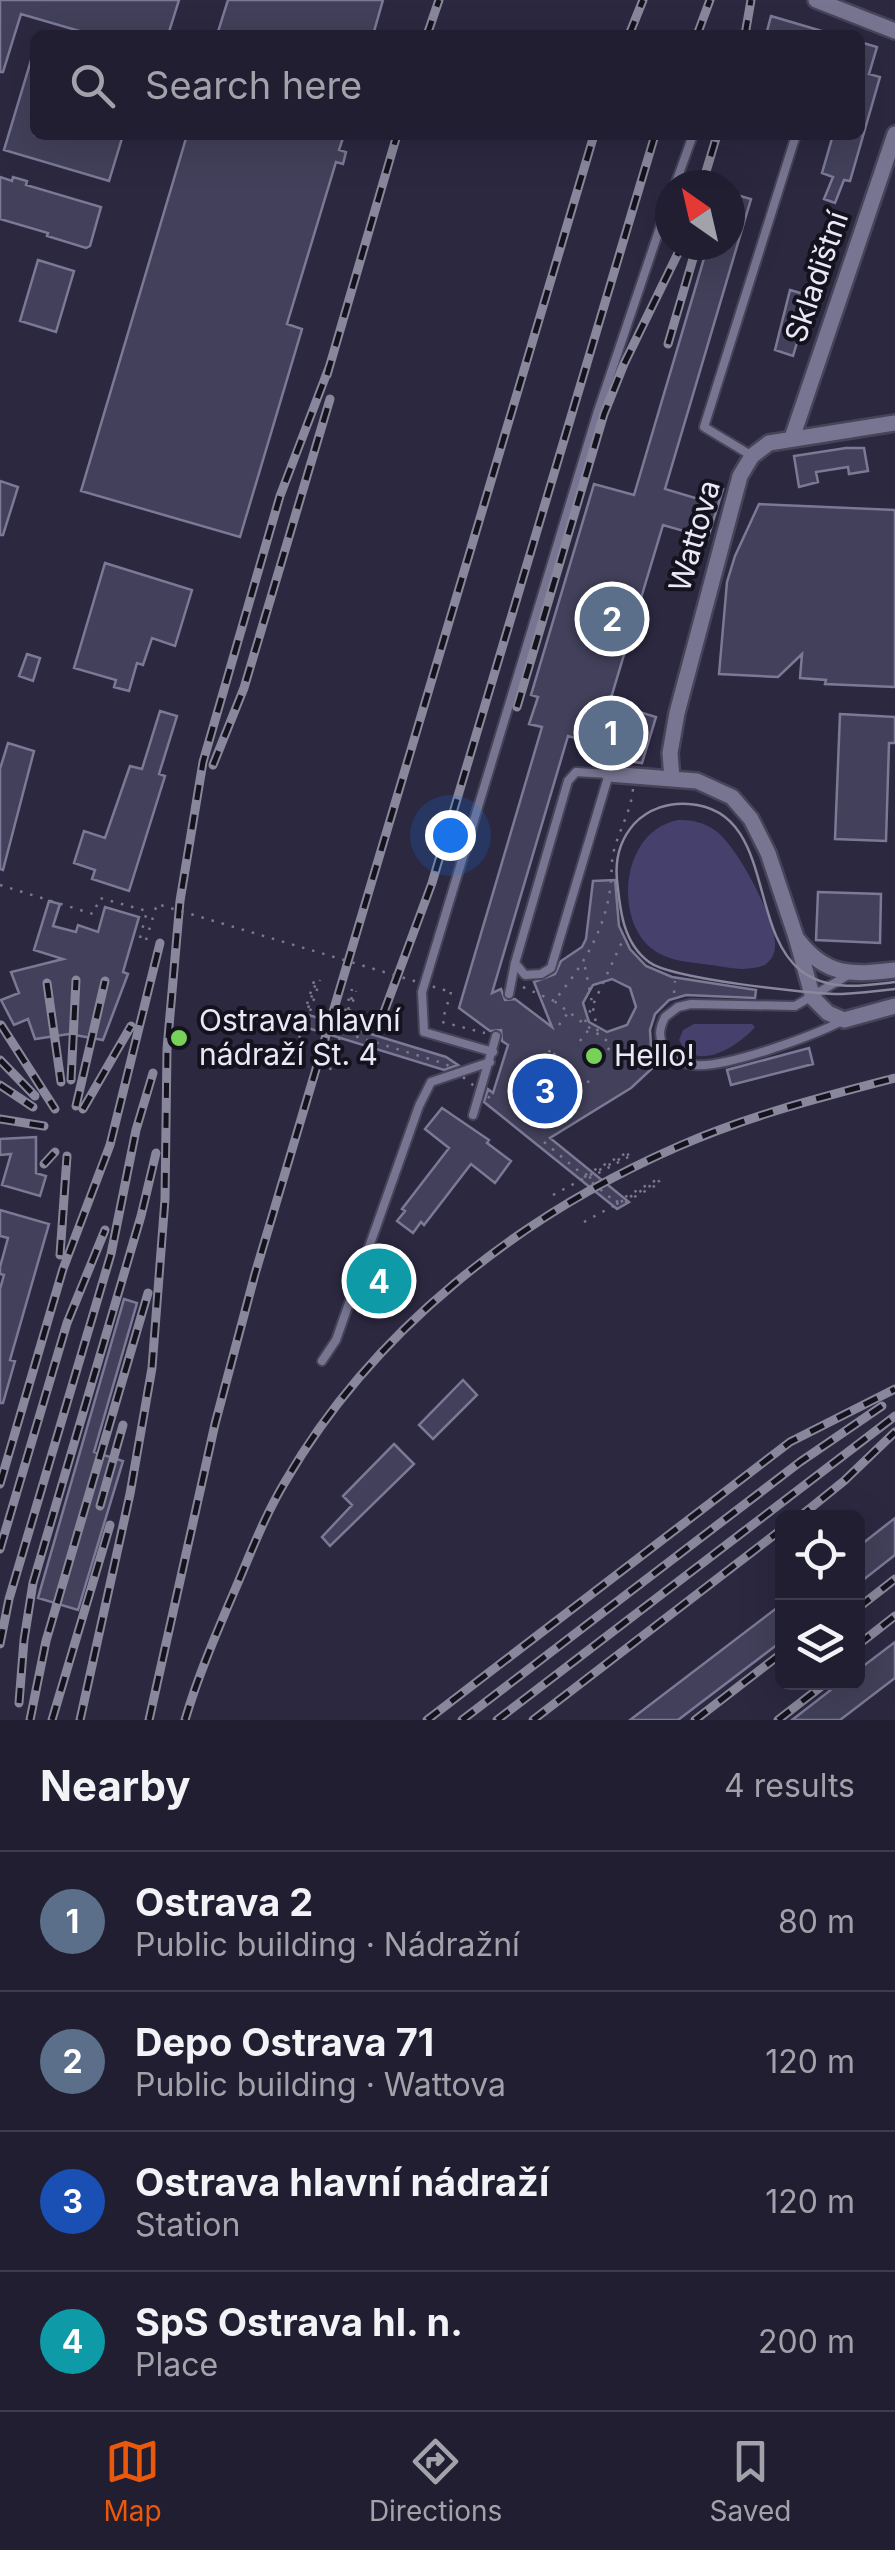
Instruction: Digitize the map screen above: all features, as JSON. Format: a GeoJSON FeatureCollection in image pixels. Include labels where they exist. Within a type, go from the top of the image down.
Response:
{"type":"FeatureCollection","features":[{"type":"Feature","properties":{"kind":"street"},"geometry":{"type":"LineString","coordinates":[[816,0],[895,31]]}},
{"type":"Feature","properties":{"kind":"street","name":"Skladištní"},"geometry":{"type":"LineString","coordinates":[[792,438],[895,134]]}},
{"type":"Feature","properties":{"kind":"street","name":"Wattova"},"geometry":{"type":"LineString","coordinates":[[672,779],[670,753],[677,713],[740,476],[752,456],[769,443],[895,423]]}},
{"type":"Feature","properties":{"kind":"street"},"geometry":{"type":"LineString","coordinates":[[609,774],[710,786],[739,804],[760,836],[796,937],[812,998],[828,1013],[844,1020],[895,1006]]}},
{"type":"Feature","properties":{"kind":"street"},"geometry":{"type":"LineString","coordinates":[[796,937],[818,962],[850,974],[895,970]]}},
{"type":"Feature","properties":{"kind":"lane"},"geometry":{"type":"LineString","coordinates":[[680,170],[691,140]]}},
{"type":"Feature","properties":{"kind":"lane"},"geometry":{"type":"LineString","coordinates":[[752,456],[704,427],[794,140]]}},
{"type":"Feature","properties":{"kind":"lane"},"geometry":{"type":"LineString","coordinates":[[493,1052],[424,1032],[422,992],[598,410],[655,242]]}},
{"type":"Feature","properties":{"kind":"lane"},"geometry":{"type":"LineString","coordinates":[[509,994],[515,963],[570,777],[585,771],[609,774],[551,968],[525,975],[515,963]]}},
{"type":"Feature","properties":{"kind":"lane"},"geometry":{"type":"LineString","coordinates":[[844,1020],[797,1041],[704,1065],[675,1059],[660,1037],[666,1017],[685,1004],[795,1006],[850,974]]}},
{"type":"Feature","properties":{"kind":"lane"},"geometry":{"type":"LineString","coordinates":[[473,1115],[496,1036]]}},
{"type":"Feature","properties":{"kind":"lane"},"geometry":{"type":"LineString","coordinates":[[322,1361],[336,1340],[419,1106],[432,1082],[490,1062]]}},
{"type":"Feature","properties":{"kind":"path"},"geometry":{"type":"LineString","coordinates":[[0,885],[94,914],[100,898],[147,911],[140,938],[146,940],[157,904],[451,992],[442,1022],[478,1030]]}},
{"type":"Feature","properties":{"kind":"path"},"geometry":{"type":"LineString","coordinates":[[584,1024],[622,942]]}},
{"type":"Feature","properties":{"kind":"path"},"geometry":{"type":"LineString","coordinates":[[584,964],[599,1034]]}},
{"type":"Feature","properties":{"kind":"path"},"geometry":{"type":"LineString","coordinates":[[294,1058],[318,979]]}},
{"type":"Feature","properties":{"kind":"path"},"geometry":{"type":"LineString","coordinates":[[674,993],[676,982]]}},
{"type":"Feature","properties":{"kind":"path"},"geometry":{"type":"LineString","coordinates":[[330,1070],[354,990]]}},
{"type":"Feature","properties":{"kind":"path"},"geometry":{"type":"LineString","coordinates":[[559,1025],[569,1012]]}},
{"type":"Feature","properties":{"kind":"path"},"geometry":{"type":"LineString","coordinates":[[304,1023],[446,1064],[491,1099]]}},
{"type":"Feature","properties":{"kind":"path"},"geometry":{"type":"LineString","coordinates":[[580,1041],[590,1028]]}},
{"type":"Feature","properties":{"kind":"path"},"geometry":{"type":"LineString","coordinates":[[601,1058],[612,1045]]}},
{"type":"Feature","properties":{"kind":"path"},"geometry":{"type":"LineString","coordinates":[[541,1072],[559,1048],[541,1072]]}},
{"type":"Feature","properties":{"kind":"path"},"geometry":{"type":"LineString","coordinates":[[570,1094],[593,1079]]}},
{"type":"Feature","properties":{"kind":"path"},"geometry":{"type":"LineString","coordinates":[[530,1122],[560,1104]]}},
{"type":"Feature","properties":{"kind":"path"},"geometry":{"type":"LineString","coordinates":[[544,1142],[615,1205]]}},
{"type":"Feature","properties":{"kind":"path"},"geometry":{"type":"LineString","coordinates":[[553,1195],[631,1153]]}},
{"type":"Feature","properties":{"kind":"path"},"geometry":{"type":"LineString","coordinates":[[584,1222],[661,1180]]}},
{"type":"Feature","properties":{"kind":"shaded area"},"geometry":{"type":"Polygon","coordinates":[[[678,820],[698,822],[716,831],[744,867],[774,933],[774,951],[765,965],[738,969],[680,961],[658,953],[639,934],[628,897],[635,857],[659,827],[678,820]]]}},
{"type":"Feature","properties":{"kind":"shaded area"},"geometry":{"type":"Polygon","coordinates":[[[694,1024],[755,1027],[727,1049],[705,1056],[686,1050],[679,1040],[683,1030],[694,1024]]]}},
{"type":"Feature","properties":{"kind":"building"},"geometry":{"type":"Polygon","coordinates":[[[0,0],[179,0],[170,30],[76,30],[21,14],[0,72],[0,0]]]}},
{"type":"Feature","properties":{"kind":"building"},"geometry":{"type":"Polygon","coordinates":[[[228,0],[383,0],[374,30],[219,30],[228,0]]]}},
{"type":"Feature","properties":{"kind":"building"},"geometry":{"type":"Polygon","coordinates":[[[771,16],[818,30],[767,30],[771,16]]]}},
{"type":"Feature","properties":{"kind":"building"},"geometry":{"type":"Polygon","coordinates":[[[865,43],[877,47],[869,74],[880,77],[865,129],[865,43]]]}},
{"type":"Feature","properties":{"kind":"building"},"geometry":{"type":"Polygon","coordinates":[[[30,64],[30,140],[121,140],[109,181],[4,150],[30,64]]]}},
{"type":"Feature","properties":{"kind":"building"},"geometry":{"type":"Polygon","coordinates":[[[186,140],[342,140],[339,150],[346,152],[343,164],[336,162],[287,324],[302,329],[240,537],[81,491],[186,140]]]}},
{"type":"Feature","properties":{"kind":"building"},"geometry":{"type":"Polygon","coordinates":[[[832,140],[862,140],[850,181],[844,180],[835,203],[824,199],[833,177],[822,173],[832,140]]]}},
{"type":"Feature","properties":{"kind":"building"},"geometry":{"type":"Polygon","coordinates":[[[0,177],[27,181],[26,185],[101,207],[90,246],[86,248],[0,219],[0,177]]]}},
{"type":"Feature","properties":{"kind":"building"},"geometry":{"type":"Polygon","coordinates":[[[745,197],[751,199],[745,219],[745,197]]]}},
{"type":"Feature","properties":{"kind":"building"},"geometry":{"type":"Polygon","coordinates":[[[38,260],[74,271],[56,332],[20,321],[38,260]]]}},
{"type":"Feature","properties":{"kind":"building"},"geometry":{"type":"Polygon","coordinates":[[[704,260],[733,260],[665,489],[705,501],[710,485],[723,489],[708,538],[663,525],[608,708],[656,717],[642,763],[605,758],[607,747],[568,736],[492,993],[501,989],[505,1000],[515,999],[552,1027],[534,982],[555,974],[561,961],[582,947],[593,881],[615,880],[619,926],[630,949],[646,966],[672,977],[756,990],[755,998],[686,995],[669,1000],[655,1014],[650,1030],[651,1047],[660,1061],[631,1088],[550,1138],[629,1202],[617,1209],[484,1102],[488,1089],[493,1093],[508,1045],[502,1041],[501,1030],[490,1031],[459,1008],[542,727],[529,724],[538,697],[531,695],[594,484],[634,495],[704,260]],[[612,979],[593,985],[583,1003],[589,1022],[607,1032],[627,1025],[636,1007],[630,988],[612,979]]]}},
{"type":"Feature","properties":{"kind":"building"},"geometry":{"type":"Polygon","coordinates":[[[790,290],[811,296],[793,356],[775,350],[790,290]]]}},
{"type":"Feature","properties":{"kind":"building"},"geometry":{"type":"Polygon","coordinates":[[[864,448],[868,471],[849,474],[848,467],[816,472],[818,482],[799,487],[794,456],[864,448]]]}},
{"type":"Feature","properties":{"kind":"building"},"geometry":{"type":"Polygon","coordinates":[[[0,481],[18,487],[3,535],[0,535],[0,481]]]}},
{"type":"Feature","properties":{"kind":"building"},"geometry":{"type":"Polygon","coordinates":[[[759,504],[895,510],[895,687],[825,684],[826,680],[800,678],[802,654],[778,677],[719,674],[727,582],[759,504]]]}},
{"type":"Feature","properties":{"kind":"building"},"geometry":{"type":"Polygon","coordinates":[[[105,563],[192,590],[175,646],[152,638],[143,665],[137,663],[129,691],[114,687],[116,680],[74,668],[105,563]]]}},
{"type":"Feature","properties":{"kind":"building"},"geometry":{"type":"Polygon","coordinates":[[[27,654],[40,658],[33,681],[19,676],[27,654]]]}},
{"type":"Feature","properties":{"kind":"building"},"geometry":{"type":"Polygon","coordinates":[[[160,711],[177,716],[159,774],[165,776],[129,891],[92,879],[95,870],[74,863],[84,831],[105,838],[130,766],[142,769],[160,711]]]}},
{"type":"Feature","properties":{"kind":"building"},"geometry":{"type":"Polygon","coordinates":[[[840,714],[895,717],[895,743],[889,743],[886,841],[835,839],[840,714]]]}},
{"type":"Feature","properties":{"kind":"building"},"geometry":{"type":"Polygon","coordinates":[[[8,743],[34,751],[3,870],[0,769],[8,743]]]}},
{"type":"Feature","properties":{"kind":"building"},"geometry":{"type":"Polygon","coordinates":[[[818,892],[881,894],[880,943],[816,940],[818,892]]]}},
{"type":"Feature","properties":{"kind":"building"},"geometry":{"type":"Polygon","coordinates":[[[49,901],[60,904],[53,926],[76,932],[78,925],[98,932],[105,907],[139,917],[123,972],[128,974],[103,1040],[69,1034],[35,1039],[28,1019],[14,1025],[1,1000],[19,993],[11,972],[63,959],[34,950],[49,901]]]}},
{"type":"Feature","properties":{"kind":"building"},"geometry":{"type":"Polygon","coordinates":[[[302,1013],[446,1057],[458,1065],[444,1070],[298,1025],[302,1013]]]}},
{"type":"Feature","properties":{"kind":"building"},"geometry":{"type":"Polygon","coordinates":[[[809,1048],[813,1064],[731,1085],[727,1070],[809,1048]]]}},
{"type":"Feature","properties":{"kind":"building"},"geometry":{"type":"Polygon","coordinates":[[[442,1108],[489,1140],[487,1143],[511,1161],[495,1183],[471,1164],[424,1225],[421,1222],[413,1233],[397,1221],[449,1148],[425,1129],[442,1108]]]}},
{"type":"Feature","properties":{"kind":"building"},"geometry":{"type":"Polygon","coordinates":[[[36,1137],[36,1173],[46,1176],[40,1196],[2,1185],[11,1154],[0,1155],[0,1139],[36,1137]]]}},
{"type":"Feature","properties":{"kind":"building"},"geometry":{"type":"Polygon","coordinates":[[[0,1210],[49,1224],[10,1360],[15,1361],[3,1403],[0,1289],[4,1275],[0,1274],[0,1267],[8,1238],[0,1236],[0,1210]]]}},
{"type":"Feature","properties":{"kind":"building"},"geometry":{"type":"Polygon","coordinates":[[[375,1265],[390,1269],[383,1297],[368,1293],[375,1265]]]}},
{"type":"Feature","properties":{"kind":"building"},"geometry":{"type":"Polygon","coordinates":[[[124,1299],[137,1303],[94,1452],[123,1461],[78,1610],[38,1598],[124,1299]]]}},
{"type":"Feature","properties":{"kind":"building"},"geometry":{"type":"Polygon","coordinates":[[[463,1380],[477,1395],[433,1439],[419,1425],[463,1380]]]}},
{"type":"Feature","properties":{"kind":"building"},"geometry":{"type":"Polygon","coordinates":[[[394,1444],[414,1464],[330,1546],[322,1537],[352,1505],[343,1496],[394,1444]]]}},
{"type":"Feature","properties":{"kind":"building"},"geometry":{"type":"Polygon","coordinates":[[[895,1518],[895,1555],[865,1579],[865,1542],[895,1518]]]}},
{"type":"Feature","properties":{"kind":"building"},"geometry":{"type":"Polygon","coordinates":[[[775,1609],[775,1646],[678,1720],[630,1720],[775,1609]]]}},
{"type":"Feature","properties":{"kind":"building"},"geometry":{"type":"Polygon","coordinates":[[[895,1642],[895,1678],[840,1720],[792,1720],[831,1690],[865,1690],[865,1665],[895,1642]]]}},
{"type":"Feature","properties":{"kind":"tram line"},"geometry":{"type":"LineString","coordinates":[[895,982],[834,985],[800,970],[784,951],[773,927],[748,848],[735,827],[716,811],[689,804],[666,805],[640,819],[625,837],[617,865],[622,914],[633,945],[649,962],[711,980],[773,988],[842,994],[895,989]]}},
{"type":"Feature","properties":{"kind":"railway"},"geometry":{"type":"LineString","coordinates":[[429,30],[439,0]]}},
{"type":"Feature","properties":{"kind":"railway"},"geometry":{"type":"LineString","coordinates":[[631,30],[643,0]]}},
{"type":"Feature","properties":{"kind":"railway"},"geometry":{"type":"LineString","coordinates":[[699,30],[710,0]]}},
{"type":"Feature","properties":{"kind":"railway"},"geometry":{"type":"LineString","coordinates":[[746,30],[751,0]]}},
{"type":"Feature","properties":{"kind":"railway"},"geometry":{"type":"LineString","coordinates":[[327,375],[396,140]]}},
{"type":"Feature","properties":{"kind":"railway"},"geometry":{"type":"LineString","coordinates":[[149,1720],[215,1424],[255,1274],[593,140]]}},
{"type":"Feature","properties":{"kind":"railway"},"geometry":{"type":"LineString","coordinates":[[384,1012],[432,883],[654,140]]}},
{"type":"Feature","properties":{"kind":"railway"},"geometry":{"type":"LineString","coordinates":[[706,170],[716,140]]}},
{"type":"Feature","properties":{"kind":"railway"},"geometry":{"type":"LineString","coordinates":[[517,707],[604,414],[675,260]]}},
{"type":"Feature","properties":{"kind":"railway"},"geometry":{"type":"LineString","coordinates":[[668,344],[693,260]]}},
{"type":"Feature","properties":{"kind":"railway"},"geometry":{"type":"LineString","coordinates":[[80,1720],[130,1494],[152,1368],[165,1199],[167,1049],[180,901],[203,762],[280,496],[330,365]]}},
{"type":"Feature","properties":{"kind":"railway"},"geometry":{"type":"LineString","coordinates":[[213,765],[244,688],[330,399]]}},
{"type":"Feature","properties":{"kind":"railway"},"geometry":{"type":"LineString","coordinates":[[0,1484],[63,1269],[110,1145],[160,943]]}},
{"type":"Feature","properties":{"kind":"railway"},"geometry":{"type":"LineString","coordinates":[[71,1080],[76,980]]}},
{"type":"Feature","properties":{"kind":"railway"},"geometry":{"type":"LineString","coordinates":[[76,1106],[105,981]]}},
{"type":"Feature","properties":{"kind":"railway"},"geometry":{"type":"LineString","coordinates":[[47,983],[61,1082]]}},
{"type":"Feature","properties":{"kind":"railway"},"geometry":{"type":"LineString","coordinates":[[1,1025],[55,1109]]}},
{"type":"Feature","properties":{"kind":"railway"},"geometry":{"type":"LineString","coordinates":[[83,1109],[131,1026]]}},
{"type":"Feature","properties":{"kind":"railway"},"geometry":{"type":"LineString","coordinates":[[0,1060],[35,1096]]}},
{"type":"Feature","properties":{"kind":"railway"},"geometry":{"type":"LineString","coordinates":[[0,1644],[9,1599],[111,1254],[136,1130],[153,1073]]}},
{"type":"Feature","properties":{"kind":"railway"},"geometry":{"type":"LineString","coordinates":[[185,1720],[214,1639],[277,1495],[320,1427],[361,1376],[454,1284],[561,1207],[677,1147],[812,1100],[895,1078]]}},
{"type":"Feature","properties":{"kind":"railway"},"geometry":{"type":"LineString","coordinates":[[0,1085],[33,1107]]}},
{"type":"Feature","properties":{"kind":"railway"},"geometry":{"type":"LineString","coordinates":[[0,1119],[44,1126]]}},
{"type":"Feature","properties":{"kind":"railway"},"geometry":{"type":"LineString","coordinates":[[44,1164],[55,1152]]}},
{"type":"Feature","properties":{"kind":"railway"},"geometry":{"type":"LineString","coordinates":[[19,1703],[33,1583],[156,1153]]}},
{"type":"Feature","properties":{"kind":"railway"},"geometry":{"type":"LineString","coordinates":[[60,1255],[67,1156]]}},
{"type":"Feature","properties":{"kind":"railway"},"geometry":{"type":"LineString","coordinates":[[0,1549],[67,1323],[105,1230]]}},
{"type":"Feature","properties":{"kind":"railway"},"geometry":{"type":"LineString","coordinates":[[30,1720],[46,1641],[148,1293]]}},
{"type":"Feature","properties":{"kind":"railway"},"geometry":{"type":"LineString","coordinates":[[427,1720],[790,1442],[895,1389]]}},
{"type":"Feature","properties":{"kind":"railway"},"geometry":{"type":"LineString","coordinates":[[462,1720],[800,1462],[882,1406]]}},
{"type":"Feature","properties":{"kind":"railway"},"geometry":{"type":"LineString","coordinates":[[497,1720],[895,1416]]}},
{"type":"Feature","properties":{"kind":"railway"},"geometry":{"type":"LineString","coordinates":[[100,1506],[123,1425]]}},
{"type":"Feature","properties":{"kind":"railway"},"geometry":{"type":"LineString","coordinates":[[808,1510],[895,1432]]}},
{"type":"Feature","properties":{"kind":"railway"},"geometry":{"type":"LineString","coordinates":[[52,1720],[110,1525]]}},
{"type":"Feature","properties":{"kind":"railway"},"geometry":{"type":"LineString","coordinates":[[533,1720],[775,1534]]}},
{"type":"Feature","properties":{"kind":"railway"},"geometry":{"type":"LineString","coordinates":[[865,1603],[895,1579]]}},
{"type":"Feature","properties":{"kind":"railway"},"geometry":{"type":"LineString","coordinates":[[865,1640],[895,1616]]}},
{"type":"Feature","properties":{"kind":"railway"},"geometry":{"type":"LineString","coordinates":[[695,1720],[775,1658]]}},
{"type":"Feature","properties":{"kind":"railway"},"geometry":{"type":"LineString","coordinates":[[778,1720],[817,1690]]}},
{"type":"Feature","properties":{"kind":"place","name":"Depo Ostrava 71"},"geometry":{"type":"Point","coordinates":[612,619]}},
{"type":"Feature","properties":{"kind":"place","name":"Ostrava 2"},"geometry":{"type":"Point","coordinates":[611,733]}},
{"type":"Feature","properties":{"kind":"place","name":"Ostrava hlavní nádraží St. 4"},"geometry":{"type":"Point","coordinates":[179,1038]}},
{"type":"Feature","properties":{"kind":"place","name":"Hello!"},"geometry":{"type":"Point","coordinates":[594,1056]}},
{"type":"Feature","properties":{"kind":"place","name":"Ostrava hlavní nádraží"},"geometry":{"type":"Point","coordinates":[545,1091]}},
{"type":"Feature","properties":{"kind":"place","name":"SpS Ostrava hl. n."},"geometry":{"type":"Point","coordinates":[379,1281]}}]}
